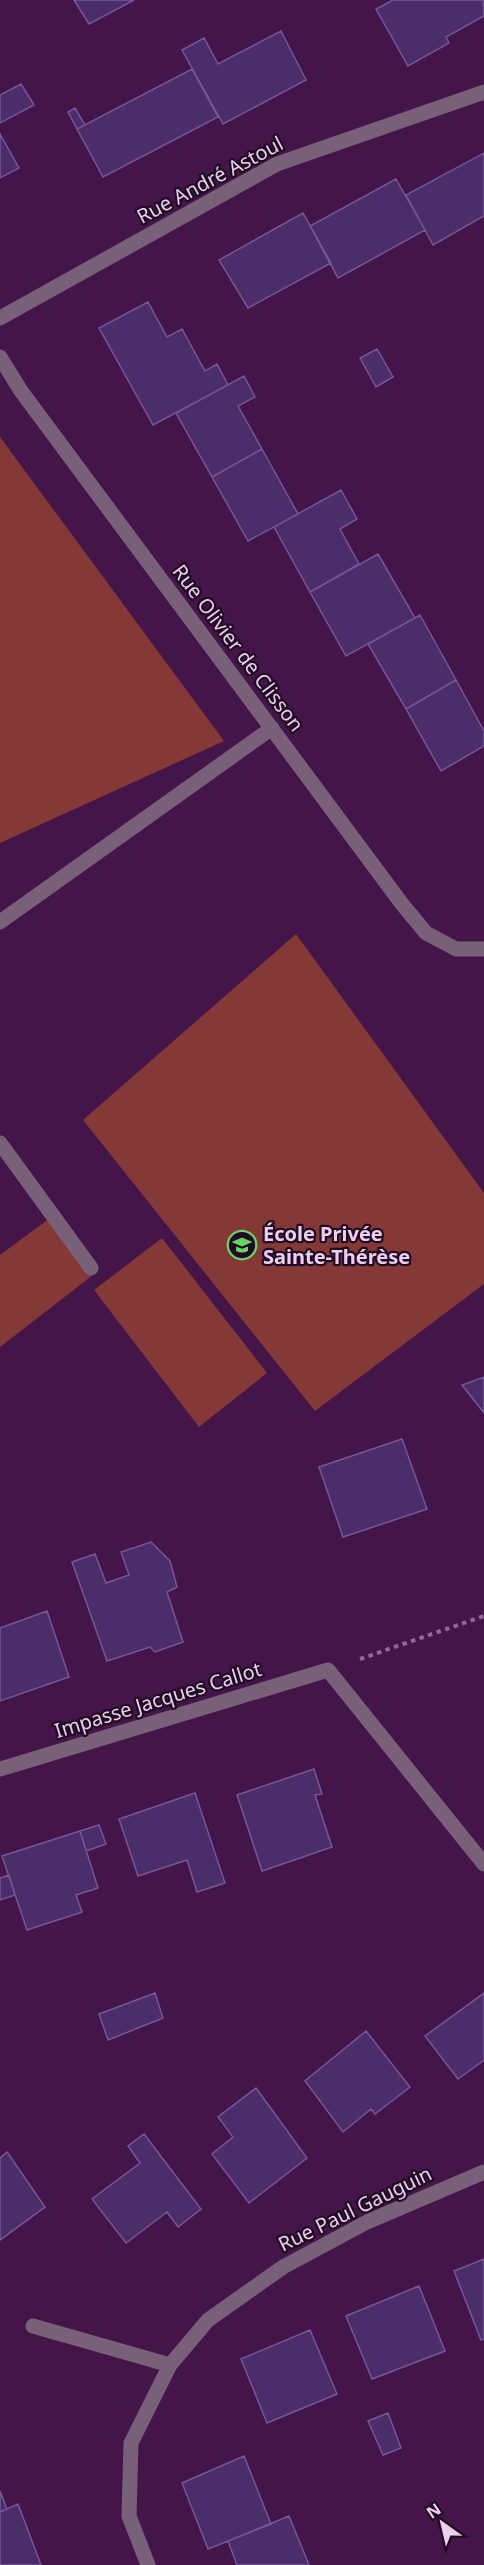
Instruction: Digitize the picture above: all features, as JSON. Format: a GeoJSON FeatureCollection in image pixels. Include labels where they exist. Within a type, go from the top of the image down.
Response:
{"type":"FeatureCollection","features":[{"type":"Feature","properties":{"kind":"street","name":"Rue André Astoul"},"geometry":{"type":"LineString","coordinates":[[0,318],[277,164],[484,92]]}},
{"type":"Feature","properties":{"kind":"street","name":"Rue Olivier de Clisson"},"geometry":{"type":"LineString","coordinates":[[0,357],[21,391],[426,933],[456,949],[484,949]]}},
{"type":"Feature","properties":{"kind":"street"},"geometry":{"type":"LineString","coordinates":[[0,922],[272,729]]}},
{"type":"Feature","properties":{"kind":"street"},"geometry":{"type":"LineString","coordinates":[[0,1143],[91,1268]]}},
{"type":"Feature","properties":{"kind":"street"},"geometry":{"type":"LineString","coordinates":[[328,1670],[484,1864]]}},
{"type":"Feature","properties":{"kind":"street","name":"Impasse Jacques Callot"},"geometry":{"type":"LineString","coordinates":[[0,1770],[328,1670]]}},
{"type":"Feature","properties":{"kind":"street","name":"Rue Paul Gauguin"},"geometry":{"type":"LineString","coordinates":[[148,2565],[129,2516],[131,2443],[170,2365],[208,2320],[283,2267],[367,2222],[484,2172]]}},
{"type":"Feature","properties":{"kind":"street"},"geometry":{"type":"LineString","coordinates":[[33,2326],[170,2365]]}},
{"type":"Feature","properties":{"kind":"path"},"geometry":{"type":"LineString","coordinates":[[328,1670],[484,1616]]}},
{"type":"Feature","properties":{"kind":"shaded area"},"geometry":{"type":"Polygon","coordinates":[[[0,437],[224,741],[0,843],[0,437]]]}},
{"type":"Feature","properties":{"kind":"shaded area"},"geometry":{"type":"Polygon","coordinates":[[[296,934],[484,1193],[484,1284],[315,1411],[83,1120],[296,934]]]}},
{"type":"Feature","properties":{"kind":"shaded area"},"geometry":{"type":"Polygon","coordinates":[[[50,1218],[93,1275],[0,1347],[0,1255],[50,1218]]]}},
{"type":"Feature","properties":{"kind":"shaded area"},"geometry":{"type":"Polygon","coordinates":[[[162,1238],[267,1373],[199,1427],[94,1290],[162,1238]]]}},
{"type":"Feature","properties":{"kind":"building"},"geometry":{"type":"Polygon","coordinates":[[[74,0],[134,0],[89,24],[74,0]]]}},
{"type":"Feature","properties":{"kind":"building"},"geometry":{"type":"Polygon","coordinates":[[[393,0],[483,0],[484,16],[446,37],[449,43],[408,66],[376,9],[393,0]]]}},
{"type":"Feature","properties":{"kind":"building"},"geometry":{"type":"Polygon","coordinates":[[[281,31],[306,80],[223,124],[182,50],[204,38],[218,64],[281,31]]]}},
{"type":"Feature","properties":{"kind":"building"},"geometry":{"type":"Polygon","coordinates":[[[192,69],[218,117],[103,177],[77,129],[192,69]]]}},
{"type":"Feature","properties":{"kind":"building"},"geometry":{"type":"Polygon","coordinates":[[[21,84],[34,105],[0,123],[0,95],[21,84]]]}},
{"type":"Feature","properties":{"kind":"building"},"geometry":{"type":"Polygon","coordinates":[[[75,108],[85,125],[77,129],[68,112],[75,108]]]}},
{"type":"Feature","properties":{"kind":"building"},"geometry":{"type":"Polygon","coordinates":[[[0,134],[19,168],[0,178],[0,134]]]}},
{"type":"Feature","properties":{"kind":"building"},"geometry":{"type":"Polygon","coordinates":[[[484,153],[484,216],[433,245],[406,195],[484,153]]]}},
{"type":"Feature","properties":{"kind":"building"},"geometry":{"type":"Polygon","coordinates":[[[396,179],[425,230],[338,278],[310,226],[396,179]]]}},
{"type":"Feature","properties":{"kind":"building"},"geometry":{"type":"Polygon","coordinates":[[[303,213],[331,263],[248,308],[219,260],[303,213]]]}},
{"type":"Feature","properties":{"kind":"building"},"geometry":{"type":"Polygon","coordinates":[[[148,302],[167,337],[182,329],[205,371],[217,364],[228,385],[153,425],[99,328],[148,302]]]}},
{"type":"Feature","properties":{"kind":"building"},"geometry":{"type":"Polygon","coordinates":[[[377,349],[393,377],[376,387],[360,358],[377,349]]]}},
{"type":"Feature","properties":{"kind":"building"},"geometry":{"type":"Polygon","coordinates":[[[244,376],[255,397],[238,406],[262,449],[212,477],[176,413],[244,376]]]}},
{"type":"Feature","properties":{"kind":"building"},"geometry":{"type":"Polygon","coordinates":[[[262,449],[298,514],[248,541],[212,477],[262,449]]]}},
{"type":"Feature","properties":{"kind":"building"},"geometry":{"type":"Polygon","coordinates":[[[341,490],[357,519],[340,529],[359,564],[310,592],[274,527],[341,490]]]}},
{"type":"Feature","properties":{"kind":"building"},"geometry":{"type":"Polygon","coordinates":[[[378,554],[415,618],[346,656],[310,592],[378,554]]]}},
{"type":"Feature","properties":{"kind":"building"},"geometry":{"type":"Polygon","coordinates":[[[420,615],[456,680],[406,709],[368,644],[420,615]]]}},
{"type":"Feature","properties":{"kind":"building"},"geometry":{"type":"Polygon","coordinates":[[[456,680],[484,731],[484,746],[441,771],[406,709],[456,680]]]}},
{"type":"Feature","properties":{"kind":"building"},"geometry":{"type":"Polygon","coordinates":[[[484,1377],[484,1413],[462,1385],[484,1377]]]}},
{"type":"Feature","properties":{"kind":"building"},"geometry":{"type":"Polygon","coordinates":[[[402,1439],[427,1509],[343,1537],[319,1467],[402,1439]]]}},
{"type":"Feature","properties":{"kind":"building"},"geometry":{"type":"Polygon","coordinates":[[[151,1542],[170,1561],[177,1587],[167,1592],[183,1642],[155,1652],[150,1647],[107,1661],[72,1562],[95,1554],[106,1583],[129,1575],[121,1552],[151,1542]]]}},
{"type":"Feature","properties":{"kind":"building"},"geometry":{"type":"Polygon","coordinates":[[[47,1611],[69,1677],[0,1701],[0,1628],[47,1611]]]}},
{"type":"Feature","properties":{"kind":"building"},"geometry":{"type":"Polygon","coordinates":[[[314,1769],[322,1794],[315,1795],[332,1847],[262,1871],[237,1795],[314,1769]]]}},
{"type":"Feature","properties":{"kind":"building"},"geometry":{"type":"Polygon","coordinates":[[[195,1793],[225,1883],[197,1892],[187,1860],[138,1876],[119,1819],[195,1793]]]}},
{"type":"Feature","properties":{"kind":"building"},"geometry":{"type":"Polygon","coordinates":[[[99,1825],[106,1844],[86,1851],[80,1831],[99,1825]]]}},
{"type":"Feature","properties":{"kind":"building"},"geometry":{"type":"Polygon","coordinates":[[[80,1831],[98,1888],[76,1895],[82,1912],[27,1930],[2,1856],[80,1831]]]}},
{"type":"Feature","properties":{"kind":"building"},"geometry":{"type":"Polygon","coordinates":[[[9,1875],[15,1895],[0,1900],[0,1878],[9,1875]]]}},
{"type":"Feature","properties":{"kind":"building"},"geometry":{"type":"Polygon","coordinates":[[[155,1993],[163,2018],[108,2040],[99,2014],[155,1993]]]}},
{"type":"Feature","properties":{"kind":"building"},"geometry":{"type":"Polygon","coordinates":[[[484,1993],[484,2060],[458,2079],[425,2036],[484,1993]]]}},
{"type":"Feature","properties":{"kind":"building"},"geometry":{"type":"Polygon","coordinates":[[[366,2031],[410,2087],[375,2114],[371,2109],[343,2132],[305,2081],[366,2031]]]}},
{"type":"Feature","properties":{"kind":"building"},"geometry":{"type":"Polygon","coordinates":[[[256,2088],[307,2158],[249,2203],[212,2154],[233,2137],[218,2117],[256,2088]]]}},
{"type":"Feature","properties":{"kind":"building"},"geometry":{"type":"Polygon","coordinates":[[[144,2134],[201,2209],[178,2227],[167,2212],[126,2243],[92,2199],[140,2163],[128,2146],[144,2134]]]}},
{"type":"Feature","properties":{"kind":"building"},"geometry":{"type":"Polygon","coordinates":[[[7,2152],[45,2207],[0,2240],[0,2158],[7,2152]]]}},
{"type":"Feature","properties":{"kind":"building"},"geometry":{"type":"Polygon","coordinates":[[[484,2259],[484,2339],[481,2340],[454,2271],[484,2259]]]}},
{"type":"Feature","properties":{"kind":"building"},"geometry":{"type":"Polygon","coordinates":[[[419,2286],[445,2351],[372,2379],[346,2316],[419,2286]]]}},
{"type":"Feature","properties":{"kind":"building"},"geometry":{"type":"Polygon","coordinates":[[[310,2330],[337,2394],[267,2423],[241,2359],[310,2330]]]}},
{"type":"Feature","properties":{"kind":"building"},"geometry":{"type":"Polygon","coordinates":[[[388,2413],[401,2448],[383,2455],[368,2421],[388,2413]]]}},
{"type":"Feature","properties":{"kind":"building"},"geometry":{"type":"Polygon","coordinates":[[[244,2456],[271,2524],[208,2549],[182,2483],[244,2456]]]}},
{"type":"Feature","properties":{"kind":"building"},"geometry":{"type":"Polygon","coordinates":[[[0,2491],[7,2509],[0,2512],[0,2491]]]}},
{"type":"Feature","properties":{"kind":"building"},"geometry":{"type":"Polygon","coordinates":[[[18,2504],[41,2565],[0,2565],[0,2512],[18,2504]]]}},
{"type":"Feature","properties":{"kind":"building"},"geometry":{"type":"Polygon","coordinates":[[[289,2516],[309,2565],[237,2565],[228,2541],[289,2516]]]}},
{"type":"Feature","properties":{"kind":"place","name":"École Privée Sainte-Thérèse"},"geometry":{"type":"Point","coordinates":[242,1245]}}]}
